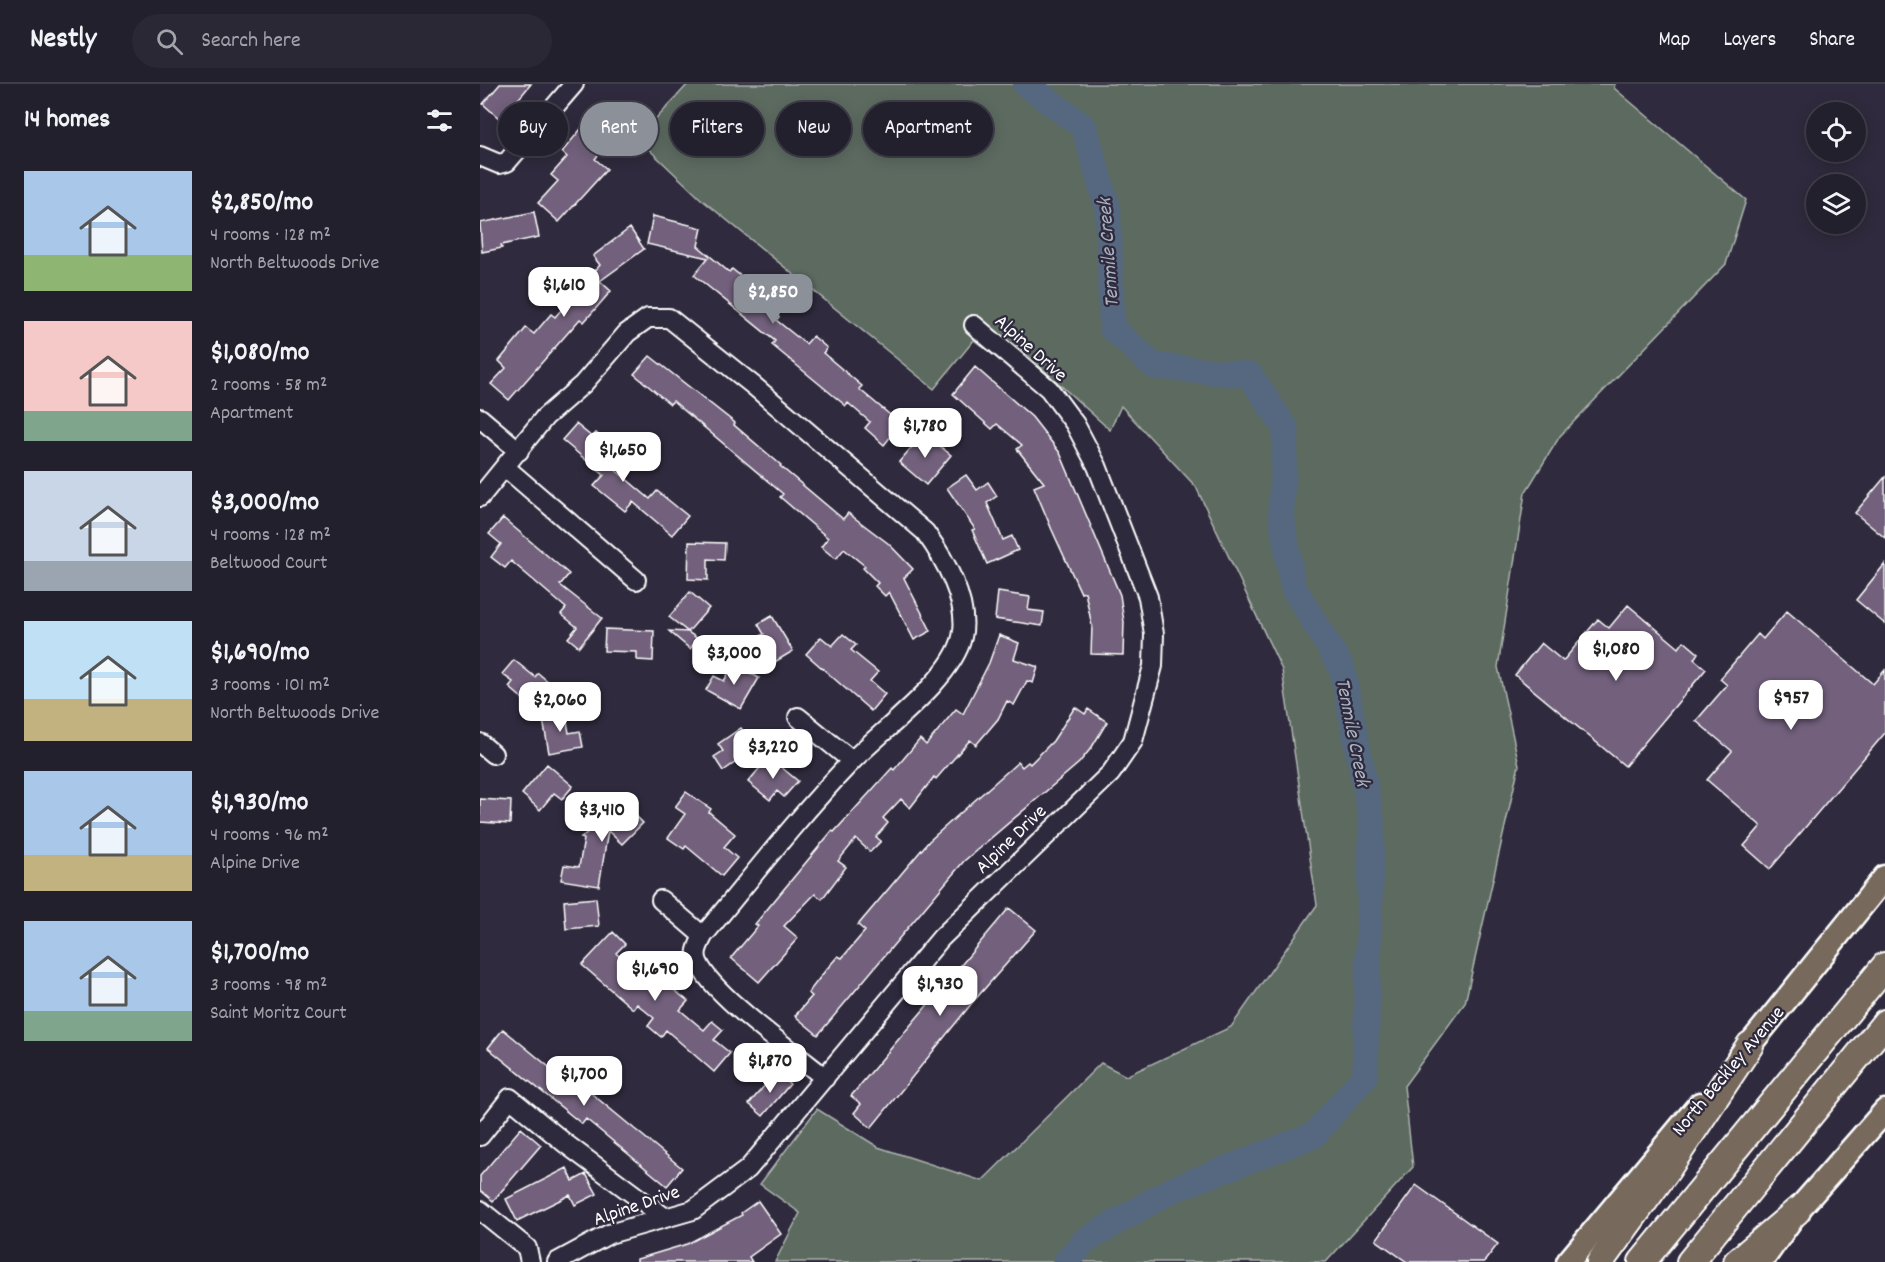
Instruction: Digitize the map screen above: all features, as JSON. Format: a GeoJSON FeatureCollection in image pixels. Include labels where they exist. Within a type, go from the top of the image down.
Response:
{"type":"FeatureCollection","features":[{"type":"Feature","properties":{"kind":"highway"},"geometry":{"type":"LineString","coordinates":[[1642,1262],[1885,966]]}},
{"type":"Feature","properties":{"kind":"highway"},"geometry":{"type":"LineString","coordinates":[[1690,1262],[1885,1023]]}},
{"type":"Feature","properties":{"kind":"highway"},"geometry":{"type":"LineString","coordinates":[[1600,1262],[1667,1170],[1750,1044]]}},
{"type":"Feature","properties":{"kind":"highway"},"geometry":{"type":"LineString","coordinates":[[1737,1262],[1797,1211]]}},
{"type":"Feature","properties":{"kind":"main road","name":"North Beckley Avenue"},"geometry":{"type":"LineString","coordinates":[[1568,1262],[1750,1044],[1885,877]]}},
{"type":"Feature","properties":{"kind":"main road"},"geometry":{"type":"LineString","coordinates":[[1761,1262],[1797,1211],[1885,1111]]}},
{"type":"Feature","properties":{"kind":"street"},"geometry":{"type":"LineString","coordinates":[[480,156],[500,164],[507,162],[574,84]]}},
{"type":"Feature","properties":{"kind":"street"},"geometry":{"type":"LineString","coordinates":[[480,497],[545,417],[583,384],[627,333],[648,318],[669,318],[754,386],[926,532],[944,558],[955,586],[962,616],[962,636],[953,656],[934,682],[852,761],[777,844],[703,936],[696,952],[698,962],[714,987],[825,1078]]}},
{"type":"Feature","properties":{"kind":"street","name":"Alpine Drive"},"geometry":{"type":"LineString","coordinates":[[557,1262],[609,1234],[693,1210],[748,1169],[941,938],[1111,773],[1133,741],[1153,666],[1154,634],[1148,597],[1109,497],[1075,424],[1049,389],[974,325]]}},
{"type":"Feature","properties":{"kind":"street"},"geometry":{"type":"LineString","coordinates":[[480,418],[519,451]]}},
{"type":"Feature","properties":{"kind":"street"},"geometry":{"type":"LineString","coordinates":[[505,467],[636,580]]}},
{"type":"Feature","properties":{"kind":"street"},"geometry":{"type":"LineString","coordinates":[[798,717],[852,761]]}},
{"type":"Feature","properties":{"kind":"street"},"geometry":{"type":"LineString","coordinates":[[661,900],[703,936]]}},
{"type":"Feature","properties":{"kind":"street"},"geometry":{"type":"LineString","coordinates":[[480,1136],[510,1098],[566,1144],[664,1217]]}},
{"type":"Feature","properties":{"kind":"street"},"geometry":{"type":"LineString","coordinates":[[480,1210],[527,1248],[530,1262]]}},
{"type":"Feature","properties":{"kind":"green space"},"geometry":{"type":"Polygon","coordinates":[[[688,84],[1615,84],[1614,88],[1746,200],[1726,264],[1560,436],[1525,493],[1498,667],[1519,765],[1465,1003],[1404,1086],[1413,1167],[1326,1262],[775,1262],[800,1213],[760,1184],[817,1109],[878,1147],[982,1181],[1101,1063],[1126,1076],[1231,1027],[1317,905],[1282,670],[1196,487],[1121,406],[1110,430],[1016,345],[1002,362],[974,340],[934,389],[701,199],[656,156],[658,156],[658,117],[670,104],[670,156],[764,156],[764,102],[672,102],[688,84]]]}},
{"type":"Feature","properties":{"kind":"building"},"geometry":{"type":"Polygon","coordinates":[[[500,84],[531,84],[516,102],[498,102],[498,117],[483,104],[500,84]]]}},
{"type":"Feature","properties":{"kind":"building"},"geometry":{"type":"Polygon","coordinates":[[[580,130],[580,156],[597,156],[595,159],[607,169],[559,222],[538,203],[558,181],[551,175],[568,156],[568,145],[580,130]]]}},
{"type":"Feature","properties":{"kind":"building"},"geometry":{"type":"Polygon","coordinates":[[[534,212],[539,237],[501,245],[502,248],[482,252],[480,223],[534,212]]]}},
{"type":"Feature","properties":{"kind":"building"},"geometry":{"type":"Polygon","coordinates":[[[653,216],[702,228],[698,246],[729,272],[732,269],[753,286],[756,283],[768,293],[761,302],[779,317],[776,320],[806,344],[813,336],[827,348],[823,353],[862,386],[859,389],[901,424],[884,445],[865,428],[870,422],[848,403],[846,406],[772,345],[775,341],[694,275],[708,258],[647,244],[653,216]]]}},
{"type":"Feature","properties":{"kind":"building"},"geometry":{"type":"Polygon","coordinates":[[[630,228],[644,249],[600,281],[611,291],[584,322],[580,319],[509,400],[491,384],[506,368],[499,361],[526,328],[534,334],[551,314],[555,317],[600,265],[593,256],[630,228]]]}},
{"type":"Feature","properties":{"kind":"building"},"geometry":{"type":"Polygon","coordinates":[[[650,356],[735,423],[734,425],[780,466],[843,519],[848,513],[889,544],[913,569],[904,578],[931,631],[914,640],[889,592],[885,596],[875,586],[878,583],[863,568],[865,566],[844,549],[836,559],[821,547],[828,538],[780,497],[783,494],[673,401],[670,404],[634,374],[650,356]]]}},
{"type":"Feature","properties":{"kind":"building"},"geometry":{"type":"Polygon","coordinates":[[[975,367],[1032,417],[1060,453],[1120,595],[1124,622],[1123,655],[1091,654],[1092,626],[1085,592],[1081,593],[1034,487],[1044,483],[1017,449],[1022,445],[997,424],[992,429],[953,394],[975,367]]]}},
{"type":"Feature","properties":{"kind":"building"},"geometry":{"type":"Polygon","coordinates":[[[576,424],[592,437],[596,433],[609,444],[599,456],[650,499],[657,491],[688,516],[672,535],[633,502],[625,511],[594,486],[604,475],[562,440],[576,424]]]}},
{"type":"Feature","properties":{"kind":"building"},"geometry":{"type":"Polygon","coordinates":[[[924,433],[951,455],[926,485],[899,462],[924,433]]]}},
{"type":"Feature","properties":{"kind":"building"},"geometry":{"type":"Polygon","coordinates":[[[966,475],[977,490],[988,482],[997,496],[987,503],[1003,540],[1012,536],[1018,550],[987,564],[972,530],[975,529],[947,488],[966,475]]]}},
{"type":"Feature","properties":{"kind":"building"},"geometry":{"type":"Polygon","coordinates":[[[1885,477],[1885,538],[1855,513],[1885,477]]]}},
{"type":"Feature","properties":{"kind":"building"},"geometry":{"type":"Polygon","coordinates":[[[503,518],[569,574],[560,585],[602,618],[579,647],[568,638],[577,627],[561,614],[566,608],[511,561],[505,568],[491,557],[501,544],[489,534],[503,518]]]}},
{"type":"Feature","properties":{"kind":"building"},"geometry":{"type":"Polygon","coordinates":[[[689,542],[725,543],[724,560],[708,559],[708,580],[688,579],[689,542]]]}},
{"type":"Feature","properties":{"kind":"building"},"geometry":{"type":"Polygon","coordinates":[[[1885,564],[1885,624],[1856,600],[1885,564]]]}},
{"type":"Feature","properties":{"kind":"building"},"geometry":{"type":"Polygon","coordinates":[[[690,592],[709,608],[688,632],[669,617],[690,592]]]}},
{"type":"Feature","properties":{"kind":"building"},"geometry":{"type":"Polygon","coordinates":[[[998,592],[1030,597],[1028,610],[1044,612],[1042,626],[995,619],[998,592]]]}},
{"type":"Feature","properties":{"kind":"building"},"geometry":{"type":"Polygon","coordinates":[[[1628,605],[1679,648],[1684,641],[1698,653],[1694,659],[1706,669],[1625,766],[1515,675],[1541,643],[1563,661],[1598,619],[1609,628],[1628,605]]]}},
{"type":"Feature","properties":{"kind":"building"},"geometry":{"type":"Polygon","coordinates":[[[1787,611],[1873,684],[1885,670],[1885,733],[1770,869],[1744,846],[1761,826],[1707,780],[1732,751],[1696,721],[1727,685],[1720,679],[1758,634],[1763,639],[1787,611]]]}},
{"type":"Feature","properties":{"kind":"building"},"geometry":{"type":"Polygon","coordinates":[[[772,616],[793,651],[763,669],[748,644],[764,634],[758,624],[772,616]]]}},
{"type":"Feature","properties":{"kind":"building"},"geometry":{"type":"Polygon","coordinates":[[[605,629],[654,631],[653,661],[637,660],[637,652],[604,651],[605,629]]]}},
{"type":"Feature","properties":{"kind":"building"},"geometry":{"type":"Polygon","coordinates":[[[669,631],[688,632],[698,639],[690,649],[669,631]]]}},
{"type":"Feature","properties":{"kind":"building"},"geometry":{"type":"Polygon","coordinates":[[[843,634],[856,645],[851,650],[878,672],[870,681],[885,694],[871,711],[806,654],[821,637],[832,646],[843,634]]]}},
{"type":"Feature","properties":{"kind":"building"},"geometry":{"type":"Polygon","coordinates":[[[999,635],[1019,643],[1014,659],[1038,667],[1033,683],[1027,681],[1014,705],[1007,701],[998,719],[976,745],[970,740],[936,779],[934,777],[910,808],[901,799],[883,818],[888,823],[876,837],[881,841],[870,852],[856,839],[838,861],[846,867],[822,899],[815,894],[784,926],[798,938],[759,982],[731,958],[758,926],[755,924],[832,831],[834,832],[892,768],[894,770],[920,739],[926,745],[956,709],[963,714],[989,663],[999,635]]]}},
{"type":"Feature","properties":{"kind":"building"},"geometry":{"type":"Polygon","coordinates":[[[514,660],[535,677],[538,673],[551,684],[532,707],[509,687],[513,682],[502,674],[514,660]]]}},
{"type":"Feature","properties":{"kind":"building"},"geometry":{"type":"Polygon","coordinates":[[[734,664],[759,678],[741,709],[706,690],[714,676],[724,681],[734,664]]]}},
{"type":"Feature","properties":{"kind":"building"},"geometry":{"type":"Polygon","coordinates":[[[1075,707],[1085,714],[1088,709],[1107,722],[1079,763],[964,861],[818,1035],[795,1016],[812,996],[808,993],[825,971],[838,956],[842,958],[865,931],[858,925],[929,841],[1018,762],[1022,767],[1028,762],[1030,764],[1053,741],[1075,707]]]}},
{"type":"Feature","properties":{"kind":"building"},"geometry":{"type":"Polygon","coordinates":[[[565,710],[569,733],[580,731],[583,747],[549,753],[542,714],[565,710]]]}},
{"type":"Feature","properties":{"kind":"building"},"geometry":{"type":"Polygon","coordinates":[[[741,728],[755,749],[723,771],[714,757],[723,751],[718,744],[741,728]]]}},
{"type":"Feature","properties":{"kind":"building"},"geometry":{"type":"Polygon","coordinates":[[[769,757],[798,781],[784,797],[777,791],[770,800],[748,782],[769,757]]]}},
{"type":"Feature","properties":{"kind":"building"},"geometry":{"type":"Polygon","coordinates":[[[547,764],[573,786],[562,799],[554,793],[540,810],[522,794],[547,764]]]}},
{"type":"Feature","properties":{"kind":"building"},"geometry":{"type":"Polygon","coordinates":[[[686,792],[711,809],[709,812],[735,834],[724,847],[737,858],[722,876],[686,846],[684,849],[668,838],[685,814],[675,807],[686,792]]]}},
{"type":"Feature","properties":{"kind":"building"},"geometry":{"type":"Polygon","coordinates":[[[616,796],[643,823],[622,844],[608,831],[599,886],[561,880],[564,865],[579,867],[584,839],[581,838],[611,811],[606,806],[616,796]]]}},
{"type":"Feature","properties":{"kind":"building"},"geometry":{"type":"Polygon","coordinates":[[[480,799],[511,801],[510,824],[480,822],[480,799]]]}},
{"type":"Feature","properties":{"kind":"building"},"geometry":{"type":"Polygon","coordinates":[[[596,898],[599,926],[566,929],[564,901],[596,898]]]}},
{"type":"Feature","properties":{"kind":"building"},"geometry":{"type":"Polygon","coordinates":[[[1009,908],[1036,930],[972,1003],[871,1128],[854,1113],[861,1104],[851,1096],[1009,908]]]}},
{"type":"Feature","properties":{"kind":"building"},"geometry":{"type":"Polygon","coordinates":[[[613,932],[625,944],[616,953],[638,975],[645,967],[688,1001],[680,1010],[704,1030],[712,1021],[723,1030],[714,1040],[730,1053],[714,1072],[666,1030],[661,1037],[648,1026],[654,1018],[637,1004],[633,1009],[582,965],[613,932]]]}},
{"type":"Feature","properties":{"kind":"building"},"geometry":{"type":"Polygon","coordinates":[[[503,1029],[571,1085],[575,1080],[682,1168],[667,1186],[586,1119],[582,1124],[488,1048],[503,1029]]]}},
{"type":"Feature","properties":{"kind":"building"},"geometry":{"type":"Polygon","coordinates":[[[776,1072],[790,1084],[763,1116],[749,1104],[776,1072]]]}},
{"type":"Feature","properties":{"kind":"building"},"geometry":{"type":"Polygon","coordinates":[[[521,1128],[541,1145],[493,1201],[480,1190],[480,1176],[521,1128]]]}},
{"type":"Feature","properties":{"kind":"building"},"geometry":{"type":"Polygon","coordinates":[[[567,1168],[573,1181],[586,1174],[597,1194],[575,1205],[570,1195],[517,1221],[506,1199],[567,1168]]]}},
{"type":"Feature","properties":{"kind":"building"},"geometry":{"type":"Polygon","coordinates":[[[1416,1185],[1498,1244],[1484,1262],[1407,1262],[1376,1240],[1416,1185]]]}},
{"type":"Feature","properties":{"kind":"building"},"geometry":{"type":"Polygon","coordinates":[[[758,1201],[781,1234],[749,1257],[752,1262],[637,1262],[637,1259],[687,1244],[742,1215],[741,1213],[758,1201]]]}},
{"type":"Feature","properties":{"kind":"waterway","name":"Tenmile Creek"},"geometry":{"type":"LineString","coordinates":[[1026,84],[1084,127],[1108,209],[1112,328],[1154,366],[1250,375],[1286,429],[1281,512],[1293,587],[1342,668],[1372,822],[1365,1076],[1314,1135],[1171,1190],[1086,1240],[1066,1262]]}}]}
